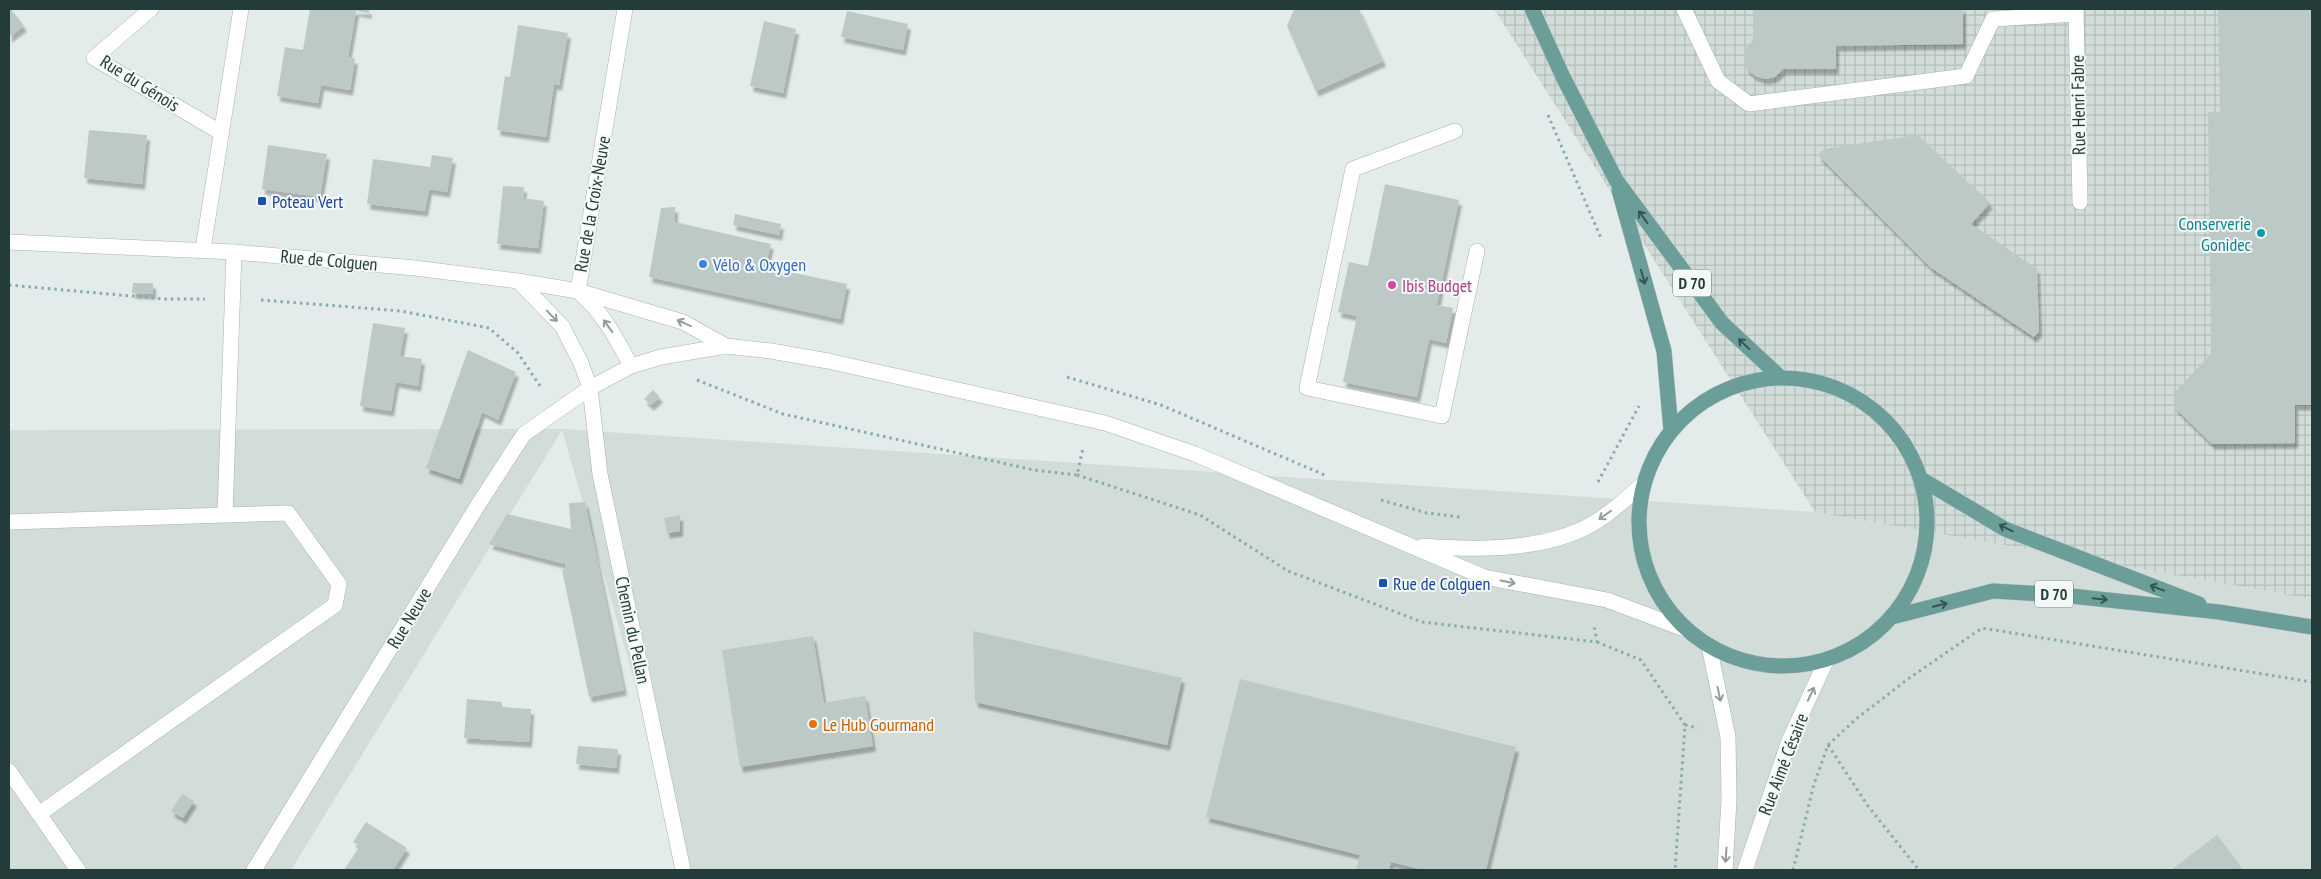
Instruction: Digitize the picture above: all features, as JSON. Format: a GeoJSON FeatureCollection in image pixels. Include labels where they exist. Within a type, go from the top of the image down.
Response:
{"type":"FeatureCollection","features":[{"type":"Feature","properties":{"kind":"main road","name":"D 70"},"geometry":{"type":"LineString","coordinates":[[1532,9],[1563,77],[1616,180],[1722,324],[1780,377]]}},
{"type":"Feature","properties":{"kind":"main road","name":"D 70"},"geometry":{"type":"LineString","coordinates":[[1616,180],[1664,351],[1671,430]]}},
{"type":"Feature","properties":{"kind":"main road"},"geometry":{"type":"LineString","coordinates":[[1780,377],[1825,384],[1867,404],[1900,437],[1921,479],[1927,515],[1924,551],[1913,586],[1892,617],[1862,643],[1826,661],[1786,667],[1746,662],[1708,646],[1687,630],[1665,606],[1647,571],[1640,548],[1638,516],[1643,484],[1654,455],[1671,430],[1700,403],[1734,385],[1780,377]]}},
{"type":"Feature","properties":{"kind":"main road","name":"D 70"},"geometry":{"type":"LineString","coordinates":[[1921,479],[2005,529],[2219,612]]}},
{"type":"Feature","properties":{"kind":"main road","name":"D 70"},"geometry":{"type":"LineString","coordinates":[[1892,617],[1993,591],[2062,595],[2219,612],[2312,628]]}},
{"type":"Feature","properties":{"kind":"street","name":"Rue du Génois"},"geometry":{"type":"LineString","coordinates":[[151,9],[94,58],[220,132]]}},
{"type":"Feature","properties":{"kind":"street"},"geometry":{"type":"LineString","coordinates":[[203,250],[220,132],[241,9]]}},
{"type":"Feature","properties":{"kind":"street","name":"Rue de la Croix-Neuve"},"geometry":{"type":"LineString","coordinates":[[625,9],[578,291],[594,306],[613,333],[631,366]]}},
{"type":"Feature","properties":{"kind":"street"},"geometry":{"type":"LineString","coordinates":[[1684,9],[1718,81],[1750,104],[1966,76],[1993,19],[2076,11]]}},
{"type":"Feature","properties":{"kind":"street","name":"Rue Henri Fabre"},"geometry":{"type":"LineString","coordinates":[[2076,11],[2080,202]]}},
{"type":"Feature","properties":{"kind":"street"},"geometry":{"type":"LineString","coordinates":[[1455,131],[1353,169],[1307,388],[1442,416],[1477,251]]}},
{"type":"Feature","properties":{"kind":"street","name":"Rue de Colguen"},"geometry":{"type":"LineString","coordinates":[[9,242],[234,252],[415,268],[518,281],[578,291],[683,322],[726,346]]}},
{"type":"Feature","properties":{"kind":"street"},"geometry":{"type":"LineString","coordinates":[[225,515],[234,252]]}},
{"type":"Feature","properties":{"kind":"street"},"geometry":{"type":"LineString","coordinates":[[518,281],[562,326],[581,363],[590,388],[631,366],[661,356],[726,346],[771,351],[828,361],[1105,423],[1195,454],[1484,577],[1607,600],[1687,630]]}},
{"type":"Feature","properties":{"kind":"street","name":"Rue Neuve"},"geometry":{"type":"LineString","coordinates":[[254,870],[473,513],[524,434],[590,388]]}},
{"type":"Feature","properties":{"kind":"street","name":"Chemin du Pellan"},"geometry":{"type":"LineString","coordinates":[[590,388],[600,474],[682,870]]}},
{"type":"Feature","properties":{"kind":"street"},"geometry":{"type":"LineString","coordinates":[[1414,546],[1464,549],[1537,543],[1578,531],[1606,515],[1643,484]]}},
{"type":"Feature","properties":{"kind":"street"},"geometry":{"type":"LineString","coordinates":[[9,522],[288,513],[339,584],[334,605],[39,814]]}},
{"type":"Feature","properties":{"kind":"street"},"geometry":{"type":"LineString","coordinates":[[1708,646],[1728,737],[1729,799],[1725,870]]}},
{"type":"Feature","properties":{"kind":"street","name":"Rue Aimé Césaire"},"geometry":{"type":"LineString","coordinates":[[1745,870],[1789,741],[1826,661]]}},
{"type":"Feature","properties":{"kind":"street"},"geometry":{"type":"LineString","coordinates":[[9,771],[78,870]]}},
{"type":"Feature","properties":{"kind":"path"},"geometry":{"type":"LineString","coordinates":[[1563,77],[1545,109],[1601,240]]}},
{"type":"Feature","properties":{"kind":"path"},"geometry":{"type":"LineString","coordinates":[[9,285],[164,300],[232,298],[401,311],[488,328],[518,353],[557,410]]}},
{"type":"Feature","properties":{"kind":"path"},"geometry":{"type":"LineString","coordinates":[[661,356],[703,384],[783,414],[1034,470],[1077,475],[1200,515],[1288,571],[1422,622],[1596,642],[1641,660],[1684,725],[1675,870]]}},
{"type":"Feature","properties":{"kind":"path"},"geometry":{"type":"LineString","coordinates":[[1067,377],[1161,405],[1331,478]]}},
{"type":"Feature","properties":{"kind":"path"},"geometry":{"type":"LineString","coordinates":[[1594,488],[1605,473],[1639,405]]}},
{"type":"Feature","properties":{"kind":"path"},"geometry":{"type":"LineString","coordinates":[[1077,475],[1089,420]]}},
{"type":"Feature","properties":{"kind":"path"},"geometry":{"type":"LineString","coordinates":[[1372,497],[1427,513],[1464,518]]}},
{"type":"Feature","properties":{"kind":"path"},"geometry":{"type":"LineString","coordinates":[[1590,597],[1596,642]]}},
{"type":"Feature","properties":{"kind":"path"},"geometry":{"type":"LineString","coordinates":[[1793,870],[1814,784],[1828,745],[1856,719],[1982,628],[2312,682]]}},
{"type":"Feature","properties":{"kind":"path"},"geometry":{"type":"LineString","coordinates":[[1828,745],[1868,806],[1919,870]]}},
{"type":"Feature","properties":{"kind":"shaded area"},"geometry":{"type":"Polygon","coordinates":[[[1494,9],[2312,9],[2312,599],[1815,512],[1494,9]]]}},
{"type":"Feature","properties":{"kind":"shaded area"},"geometry":{"type":"Polygon","coordinates":[[[562,429],[1815,512],[2312,599],[2312,870],[689,870],[562,430],[291,870],[9,870],[9,430],[562,429]]]}},
{"type":"Feature","properties":{"kind":"building"},"geometry":{"type":"Polygon","coordinates":[[[9,9],[24,26],[9,37],[9,9]]]}},
{"type":"Feature","properties":{"kind":"building"},"geometry":{"type":"Polygon","coordinates":[[[310,9],[369,9],[369,13],[356,11],[348,57],[355,59],[350,90],[321,85],[318,103],[277,96],[285,47],[303,50],[310,9]]]}},
{"type":"Feature","properties":{"kind":"building"},"geometry":{"type":"Polygon","coordinates":[[[1294,9],[1359,9],[1383,61],[1316,91],[1287,26],[1294,9]]]}},
{"type":"Feature","properties":{"kind":"building"},"geometry":{"type":"Polygon","coordinates":[[[1753,9],[1963,9],[1963,44],[1836,46],[1836,69],[1783,69],[1775,77],[1765,79],[1755,76],[1746,68],[1744,58],[1746,49],[1753,40],[1753,9]]]}},
{"type":"Feature","properties":{"kind":"building","name":"Conserverie Gonidec"},"geometry":{"type":"Polygon","coordinates":[[[2218,9],[2312,9],[2312,405],[2295,405],[2295,443],[2212,444],[2174,407],[2174,393],[2211,354],[2208,112],[2220,112],[2218,9]]]}},
{"type":"Feature","properties":{"kind":"building"},"geometry":{"type":"Polygon","coordinates":[[[847,11],[908,24],[903,50],[841,37],[847,11]]]}},
{"type":"Feature","properties":{"kind":"building"},"geometry":{"type":"Polygon","coordinates":[[[764,21],[796,29],[783,93],[750,86],[764,21]]]}},
{"type":"Feature","properties":{"kind":"building"},"geometry":{"type":"Polygon","coordinates":[[[518,25],[568,33],[559,85],[554,84],[546,137],[497,130],[505,76],[510,77],[518,25]]]}},
{"type":"Feature","properties":{"kind":"building"},"geometry":{"type":"Polygon","coordinates":[[[89,130],[147,135],[142,184],[84,178],[89,130]]]}},
{"type":"Feature","properties":{"kind":"building"},"geometry":{"type":"Polygon","coordinates":[[[1918,135],[1990,203],[1971,224],[2037,269],[2039,331],[2034,337],[1930,267],[1818,155],[1824,149],[1918,135]]]}},
{"type":"Feature","properties":{"kind":"building"},"geometry":{"type":"Polygon","coordinates":[[[268,145],[327,154],[320,197],[262,189],[268,145]]]}},
{"type":"Feature","properties":{"kind":"building"},"geometry":{"type":"Polygon","coordinates":[[[432,155],[453,158],[447,192],[429,189],[425,211],[367,204],[373,159],[430,167],[432,155]]]}},
{"type":"Feature","properties":{"kind":"building","name":"Ibis Budget"},"geometry":{"type":"Polygon","coordinates":[[[1385,184],[1459,200],[1437,305],[1453,308],[1446,343],[1429,339],[1417,397],[1343,382],[1357,316],[1338,312],[1349,262],[1368,266],[1385,184]]]}},
{"type":"Feature","properties":{"kind":"building"},"geometry":{"type":"Polygon","coordinates":[[[503,186],[524,187],[523,198],[544,201],[538,248],[497,244],[503,186]]]}},
{"type":"Feature","properties":{"kind":"building","name":"Vélo & Oxygen"},"geometry":{"type":"Polygon","coordinates":[[[675,207],[675,222],[771,244],[765,267],[847,284],[840,319],[649,277],[661,208],[675,207]]]}},
{"type":"Feature","properties":{"kind":"building"},"geometry":{"type":"Polygon","coordinates":[[[735,214],[781,224],[779,235],[733,225],[735,214]]]}},
{"type":"Feature","properties":{"kind":"building"},"geometry":{"type":"Polygon","coordinates":[[[133,283],[153,283],[153,294],[132,293],[133,283]]]}},
{"type":"Feature","properties":{"kind":"building"},"geometry":{"type":"Polygon","coordinates":[[[373,323],[405,328],[400,356],[422,359],[418,386],[396,382],[391,411],[360,406],[373,323]]]}},
{"type":"Feature","properties":{"kind":"building"},"geometry":{"type":"Polygon","coordinates":[[[468,350],[516,372],[498,420],[482,412],[459,479],[426,468],[468,350]]]}},
{"type":"Feature","properties":{"kind":"building"},"geometry":{"type":"Polygon","coordinates":[[[653,390],[660,397],[651,405],[644,399],[653,390]]]}},
{"type":"Feature","properties":{"kind":"building"},"geometry":{"type":"Polygon","coordinates":[[[585,502],[624,690],[589,697],[562,570],[566,569],[565,564],[489,544],[507,514],[571,529],[569,503],[585,502]]]}},
{"type":"Feature","properties":{"kind":"building"},"geometry":{"type":"Polygon","coordinates":[[[680,515],[680,531],[667,533],[664,518],[680,515]]]}},
{"type":"Feature","properties":{"kind":"building"},"geometry":{"type":"Polygon","coordinates":[[[973,631],[1182,678],[1167,745],[975,702],[973,631]]]}},
{"type":"Feature","properties":{"kind":"building"},"geometry":{"type":"Polygon","coordinates":[[[813,636],[824,703],[865,696],[873,746],[740,767],[722,650],[813,636]]]}},
{"type":"Feature","properties":{"kind":"building"},"geometry":{"type":"Polygon","coordinates":[[[1240,679],[1516,747],[1486,870],[1424,870],[1391,862],[1389,870],[1356,870],[1360,855],[1206,817],[1240,679]]]}},
{"type":"Feature","properties":{"kind":"building"},"geometry":{"type":"Polygon","coordinates":[[[467,699],[502,702],[502,707],[531,709],[529,742],[464,738],[467,699]]]}},
{"type":"Feature","properties":{"kind":"building"},"geometry":{"type":"Polygon","coordinates":[[[578,746],[618,749],[616,768],[576,764],[578,746]]]}},
{"type":"Feature","properties":{"kind":"building"},"geometry":{"type":"Polygon","coordinates":[[[182,794],[194,801],[183,818],[171,811],[182,794]]]}},
{"type":"Feature","properties":{"kind":"building"},"geometry":{"type":"Polygon","coordinates":[[[366,822],[407,848],[393,870],[344,870],[360,846],[353,842],[366,822]]]}},
{"type":"Feature","properties":{"kind":"building"},"geometry":{"type":"Polygon","coordinates":[[[2217,835],[2243,870],[2171,870],[2217,835]]]}},
{"type":"Feature","properties":{"kind":"place","name":"Poteau Vert"},"geometry":{"type":"Point","coordinates":[262,201]}},
{"type":"Feature","properties":{"kind":"place","name":"Conserverie Gonidec"},"geometry":{"type":"Point","coordinates":[2261,233]}},
{"type":"Feature","properties":{"kind":"place","name":"Vélo & Oxygen"},"geometry":{"type":"Point","coordinates":[703,264]}},
{"type":"Feature","properties":{"kind":"place","name":"Ibis Budget"},"geometry":{"type":"Point","coordinates":[1392,285]}},
{"type":"Feature","properties":{"kind":"place","name":"Rue de Colguen"},"geometry":{"type":"Point","coordinates":[1383,583]}},
{"type":"Feature","properties":{"kind":"place","name":"Le Hub Gourmand"},"geometry":{"type":"Point","coordinates":[813,724]}}]}
